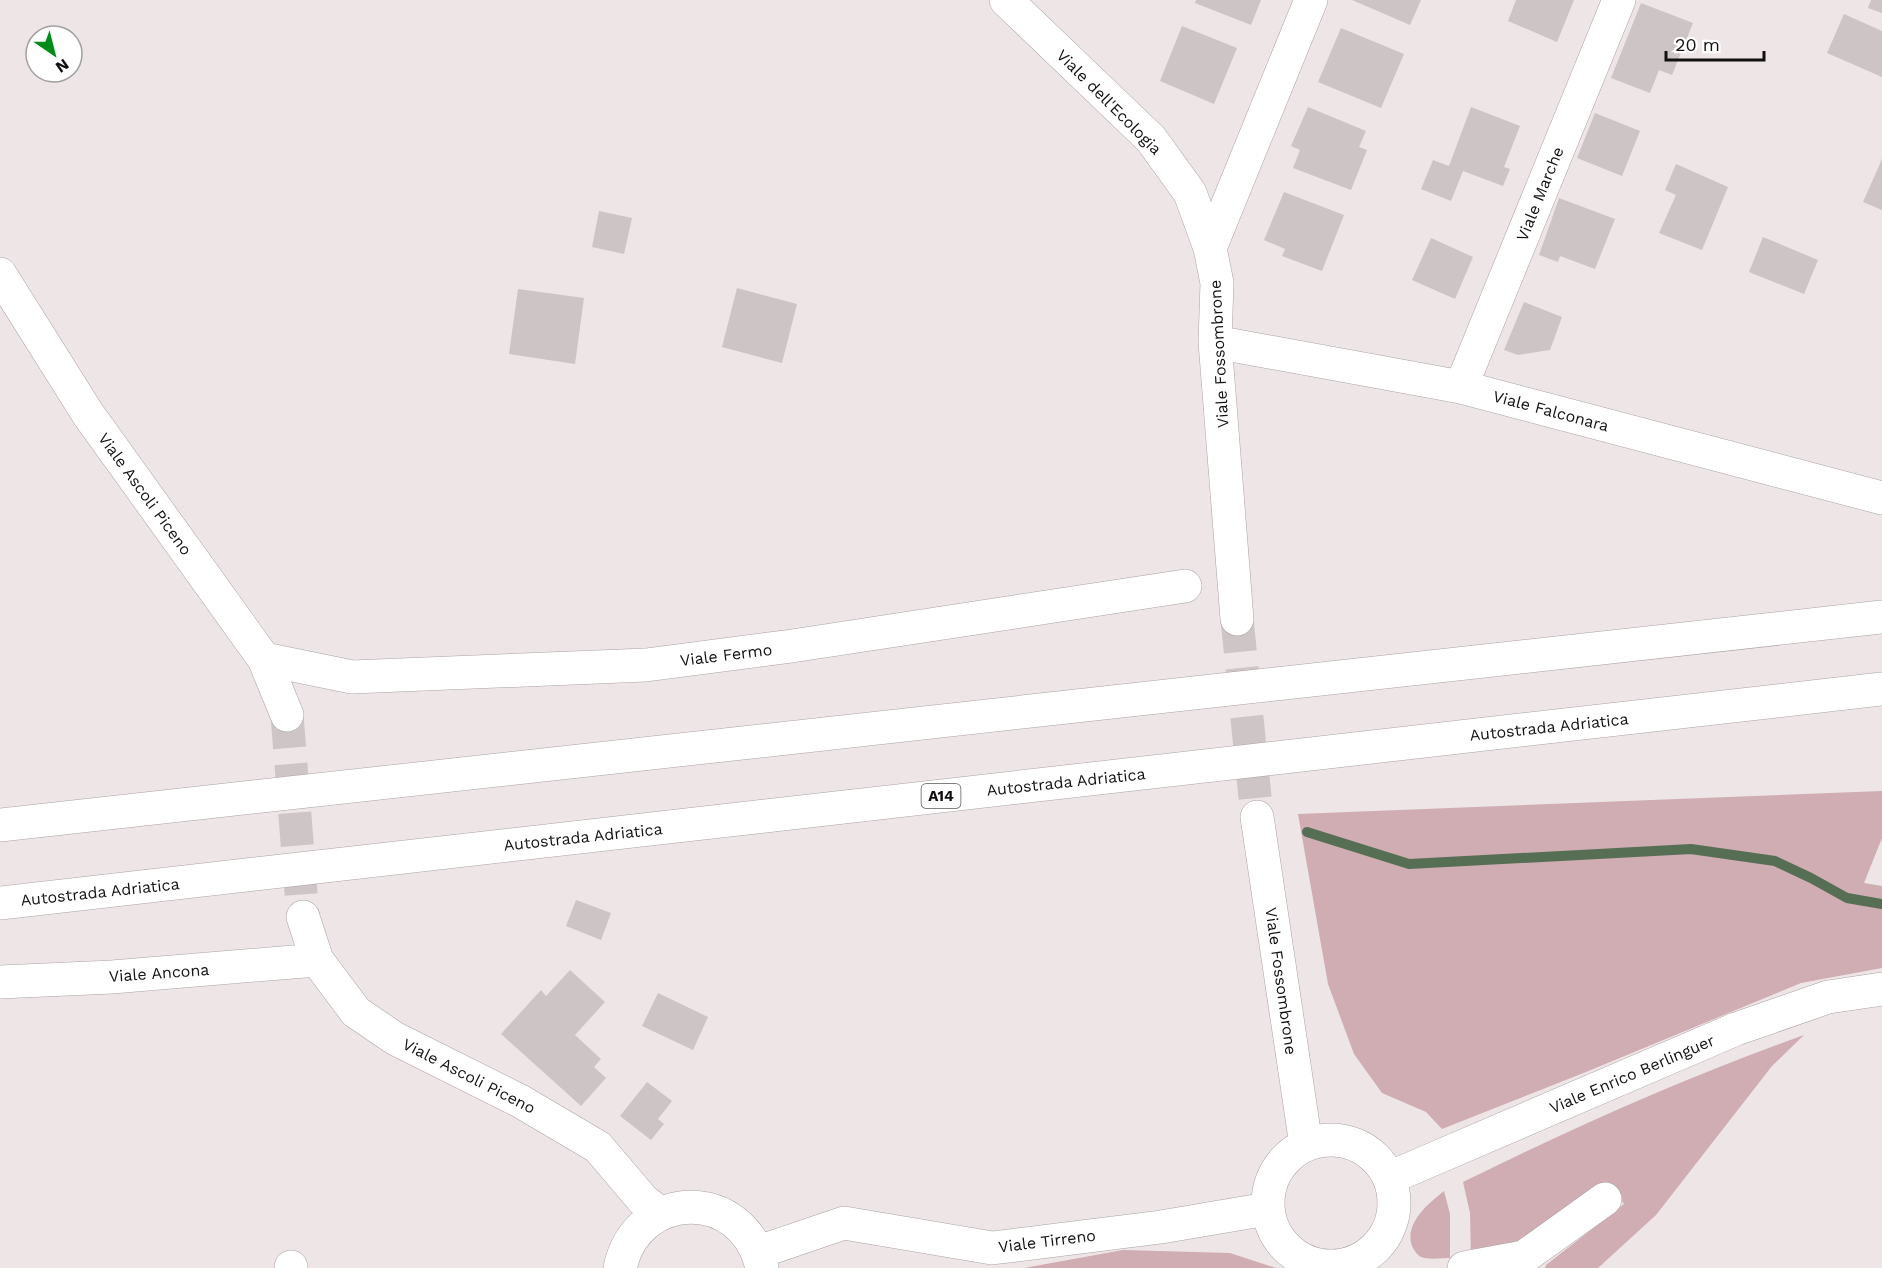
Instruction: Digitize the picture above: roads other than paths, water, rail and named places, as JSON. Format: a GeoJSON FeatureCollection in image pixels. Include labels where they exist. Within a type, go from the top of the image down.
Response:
{"type":"FeatureCollection","features":[{"type":"Feature","properties":{"kind":"main road","name":"Viale dell'Ecologia"},"geometry":{"type":"LineString","coordinates":[[1006,0],[1151,139],[1190,194],[1210,249]]}},
{"type":"Feature","properties":{"kind":"main road"},"geometry":{"type":"LineString","coordinates":[[1210,249],[1311,0]]}},
{"type":"Feature","properties":{"kind":"main road","name":"Viale Marche"},"geometry":{"type":"LineString","coordinates":[[1461,387],[1619,0]]}},
{"type":"Feature","properties":{"kind":"main road","name":"Viale Fossombrone"},"geometry":{"type":"LineString","coordinates":[[1210,249],[1216,283],[1215,342],[1237,619]]}},
{"type":"Feature","properties":{"kind":"main road","name":"Viale Ascoli Piceno"},"geometry":{"type":"LineString","coordinates":[[0,274],[88,414],[264,659],[286,715]]}},
{"type":"Feature","properties":{"kind":"main road","name":"Viale Falconara"},"geometry":{"type":"LineString","coordinates":[[1215,342],[1461,387],[1882,498]]}},
{"type":"Feature","properties":{"kind":"main road","name":"Viale Fermo"},"geometry":{"type":"LineString","coordinates":[[264,659],[352,677],[646,665],[792,646],[1185,586]]}},
{"type":"Feature","properties":{"kind":"main road"},"geometry":{"type":"LineString","coordinates":[[0,825],[1882,617]]}},
{"type":"Feature","properties":{"kind":"main road","name":"Autostrada Adriatica"},"geometry":{"type":"LineString","coordinates":[[0,903],[1882,689]]}},
{"type":"Feature","properties":{"kind":"main road","name":"Viale Fossombrone"},"geometry":{"type":"LineString","coordinates":[[1257,817],[1306,1145]]}},
{"type":"Feature","properties":{"kind":"main road","name":"Viale Ascoli Piceno"},"geometry":{"type":"LineString","coordinates":[[303,917],[317,960],[356,1012],[394,1038],[520,1101],[598,1148],[643,1200],[661,1214]]}},
{"type":"Feature","properties":{"kind":"main road","name":"Viale Ancona"},"geometry":{"type":"LineString","coordinates":[[0,982],[112,977],[317,960]]}},
{"type":"Feature","properties":{"kind":"main road","name":"Viale Enrico Berlinguer"},"geometry":{"type":"LineString","coordinates":[[1389,1178],[1736,1029],[1828,998],[1882,989]]}},
{"type":"Feature","properties":{"kind":"main road"},"geometry":{"type":"LineString","coordinates":[[1325,1140],[1345,1142],[1363,1149],[1379,1162],[1389,1178],[1394,1198],[1392,1217],[1385,1236],[1372,1251],[1355,1261],[1336,1266],[1316,1264],[1298,1257],[1283,1245],[1272,1228],[1267,1209],[1269,1189],[1276,1170],[1289,1155],[1306,1145],[1325,1140]]}},
{"type":"Feature","properties":{"kind":"main road"},"geometry":{"type":"LineString","coordinates":[[1464,1268],[1509,1264],[1524,1257],[1605,1199]]}},
{"type":"Feature","properties":{"kind":"main road"},"geometry":{"type":"LineString","coordinates":[[621,1268],[628,1245],[642,1227],[661,1214],[684,1207],[707,1208],[729,1217],[747,1232],[760,1260]]}},
{"type":"Feature","properties":{"kind":"main road","name":"Viale Tirreno"},"geometry":{"type":"LineString","coordinates":[[760,1260],[844,1223],[992,1248],[1161,1227],[1267,1209]]}},
{"type":"Feature","properties":{"kind":"main road"},"geometry":{"type":"LineString","coordinates":[[1355,1261],[1391,1268]]}},
{"type":"Feature","properties":{"kind":"waterway"},"geometry":{"type":"LineString","coordinates":[[1307,832],[1409,864],[1691,849],[1775,861],[1847,898],[1882,904]]}},
{"type":"Feature","properties":{"kind":"tunnel"},"geometry":{"type":"LineString","coordinates":[[1237,619],[1257,817]]}},
{"type":"Feature","properties":{"kind":"tunnel"},"geometry":{"type":"LineString","coordinates":[[287,715],[303,917]]}}]}
